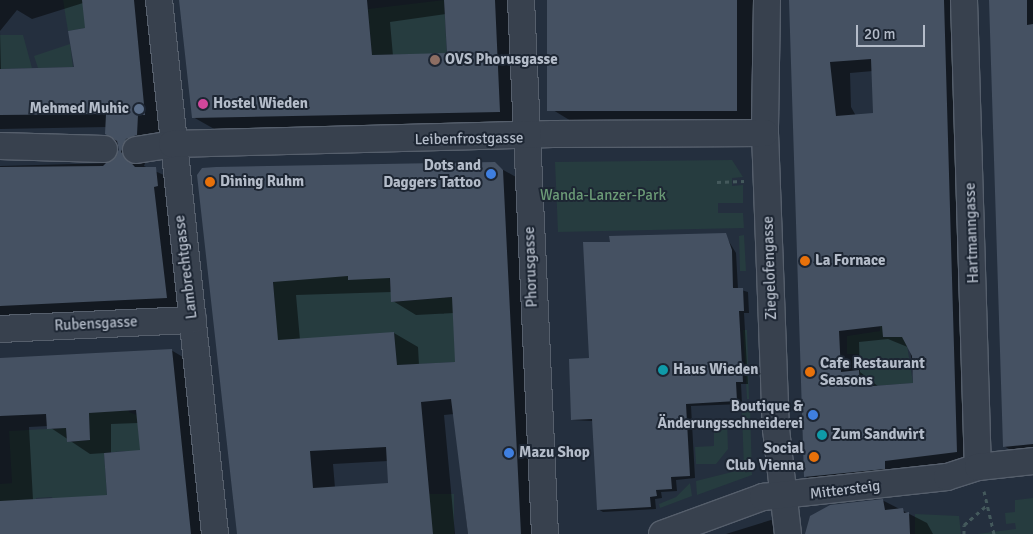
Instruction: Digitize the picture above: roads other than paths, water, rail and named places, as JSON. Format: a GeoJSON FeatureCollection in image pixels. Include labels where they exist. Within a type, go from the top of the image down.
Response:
{"type":"FeatureCollection","features":[{"type":"Feature","properties":{"kind":"street","name":"Lambrechtgasse"},"geometry":{"type":"LineString","coordinates":[[159,0],[172,144],[214,534]]}},
{"type":"Feature","properties":{"kind":"street","name":"Phorusgasse"},"geometry":{"type":"LineString","coordinates":[[521,0],[545,534]]}},
{"type":"Feature","properties":{"kind":"street","name":"Ziegelofengasse"},"geometry":{"type":"LineString","coordinates":[[767,0],[765,133],[778,468],[788,534]]}},
{"type":"Feature","properties":{"kind":"street","name":"Hartmanngasse"},"geometry":{"type":"LineString","coordinates":[[964,0],[980,476]]}},
{"type":"Feature","properties":{"kind":"street","name":"Leibenfrostgasse"},"geometry":{"type":"LineString","coordinates":[[136,150],[172,144],[765,133]]}},
{"type":"Feature","properties":{"kind":"street"},"geometry":{"type":"LineString","coordinates":[[0,146],[104,149]]}},
{"type":"Feature","properties":{"kind":"street","name":"Rubensgasse"},"geometry":{"type":"LineString","coordinates":[[0,329],[192,320]]}},
{"type":"Feature","properties":{"kind":"street","name":"Mittersteig"},"geometry":{"type":"LineString","coordinates":[[662,534],[763,497],[947,477],[980,476],[1033,461]]}},
{"type":"Feature","properties":{"kind":"place","name":"OVS Phorusgasse"},"geometry":{"type":"Point","coordinates":[435,60]}},
{"type":"Feature","properties":{"kind":"place","name":"Hostel Wieden"},"geometry":{"type":"Point","coordinates":[203,104]}},
{"type":"Feature","properties":{"kind":"place","name":"Mehmed Muhic"},"geometry":{"type":"Point","coordinates":[139,109]}},
{"type":"Feature","properties":{"kind":"place","name":"Dots and Daggers Tattoo"},"geometry":{"type":"Point","coordinates":[491,174]}},
{"type":"Feature","properties":{"kind":"place","name":"Dining Ruhm"},"geometry":{"type":"Point","coordinates":[210,182]}},
{"type":"Feature","properties":{"kind":"place","name":"La Fornace"},"geometry":{"type":"Point","coordinates":[805,261]}},
{"type":"Feature","properties":{"kind":"place","name":"Haus Wieden"},"geometry":{"type":"Point","coordinates":[663,370]}},
{"type":"Feature","properties":{"kind":"place","name":"Cafe Restaurant Seasons"},"geometry":{"type":"Point","coordinates":[810,372]}},
{"type":"Feature","properties":{"kind":"place","name":"Boutique & Änderungsschneiderei"},"geometry":{"type":"Point","coordinates":[813,415]}},
{"type":"Feature","properties":{"kind":"place","name":"Zum Sandwirt"},"geometry":{"type":"Point","coordinates":[822,435]}},
{"type":"Feature","properties":{"kind":"place","name":"Mazu Shop"},"geometry":{"type":"Point","coordinates":[509,453]}},
{"type":"Feature","properties":{"kind":"place","name":"Social Club Vienna"},"geometry":{"type":"Point","coordinates":[814,457]}},
{"type":"Feature","properties":{"kind":"park label","name":"Wanda-Lanzer-Park"},"geometry":{"type":"Point","coordinates":[603,196]}}]}
